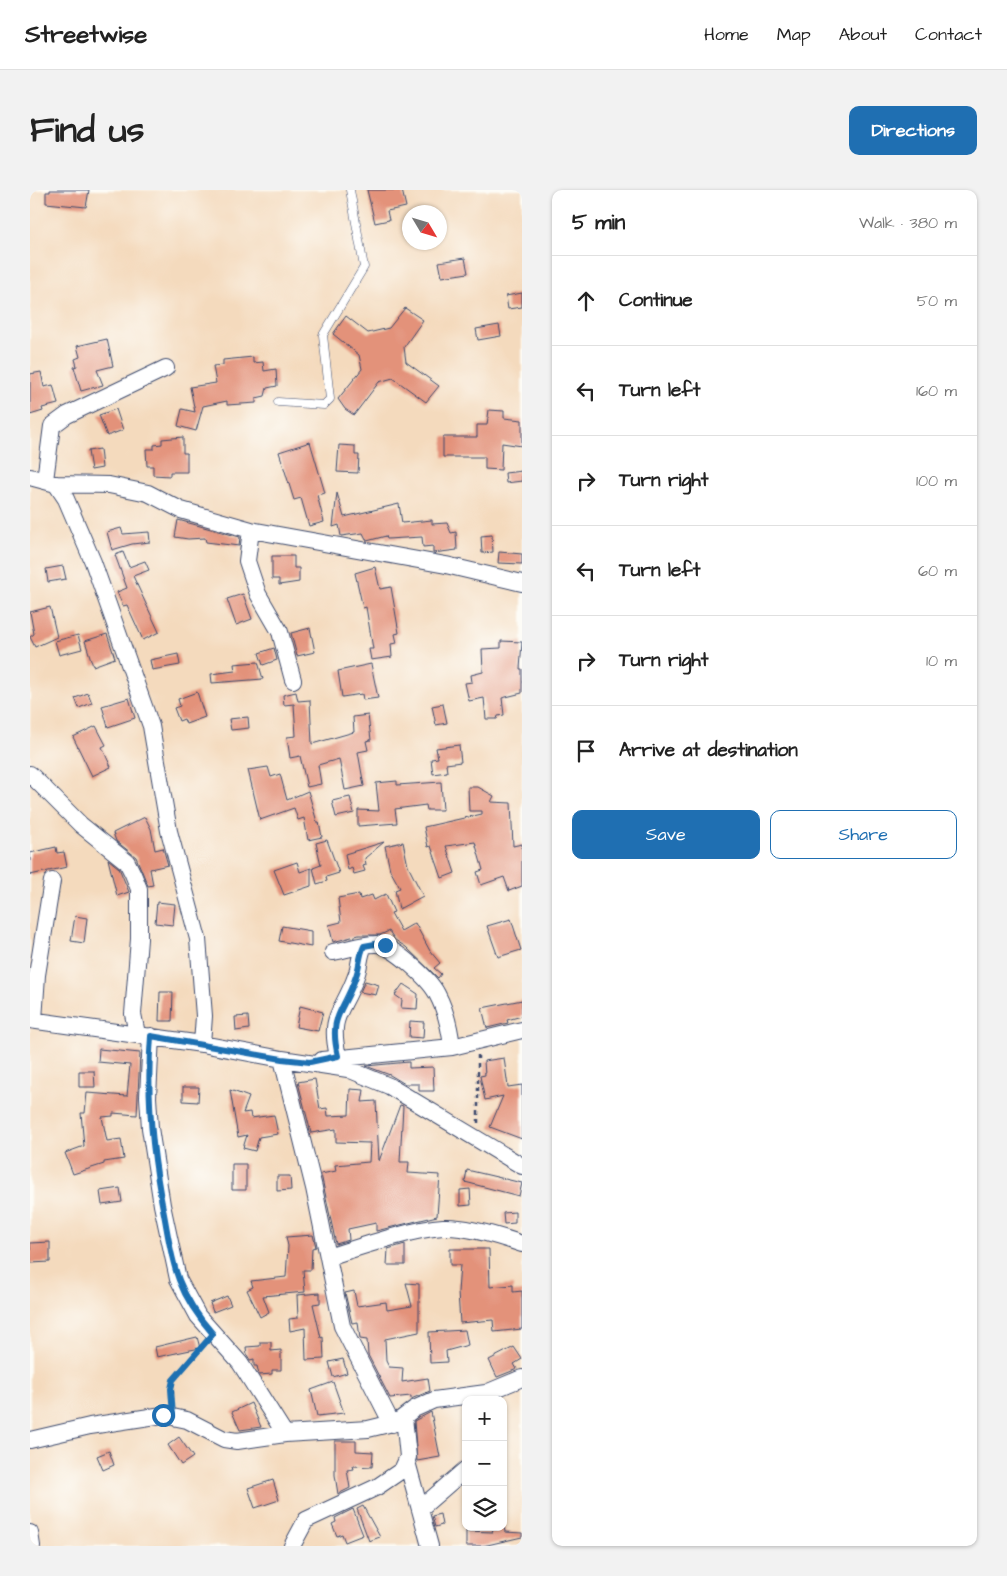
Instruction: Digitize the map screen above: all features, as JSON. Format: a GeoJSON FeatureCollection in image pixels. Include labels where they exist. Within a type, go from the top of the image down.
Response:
{"type":"FeatureCollection","features":[{"type":"Feature","properties":{"kind":"street"},"geometry":{"type":"LineString","coordinates":[[44,480],[52,426],[67,415],[166,368]]}},
{"type":"Feature","properties":{"kind":"street"},"geometry":{"type":"LineString","coordinates":[[44,480],[109,485],[148,493],[182,510],[251,530],[446,564],[522,583]]}},
{"type":"Feature","properties":{"kind":"street"},"geometry":{"type":"LineString","coordinates":[[44,480],[66,499],[93,562],[151,726],[169,831],[198,939],[204,1016],[202,1044]]}},
{"type":"Feature","properties":{"kind":"street"},"geometry":{"type":"LineString","coordinates":[[251,530],[247,561],[258,594],[280,632],[293,680]]}},
{"type":"Feature","properties":{"kind":"street"},"geometry":{"type":"LineString","coordinates":[[30,774],[80,826],[127,862],[139,889],[139,939],[133,1014],[144,1035],[150,1128],[169,1240],[178,1279],[198,1316],[240,1363],[285,1434]]}},
{"type":"Feature","properties":{"kind":"street"},"geometry":{"type":"LineString","coordinates":[[52,881],[32,1020],[144,1035],[348,1069],[389,1086],[522,1166]]}},
{"type":"Feature","properties":{"kind":"street"},"geometry":{"type":"LineString","coordinates":[[333,952],[375,944],[385,945],[397,952],[436,992],[442,1005],[452,1046]]}},
{"type":"Feature","properties":{"kind":"street"},"geometry":{"type":"LineString","coordinates":[[338,1056],[334,1028],[336,1018],[351,993],[360,967],[364,946]]}},
{"type":"Feature","properties":{"kind":"street"},"geometry":{"type":"LineString","coordinates":[[310,1062],[338,1056],[452,1046],[522,1030]]}},
{"type":"Feature","properties":{"kind":"street"},"geometry":{"type":"LineString","coordinates":[[282,1059],[306,1155],[344,1332],[398,1420],[407,1462],[430,1546]]}},
{"type":"Feature","properties":{"kind":"street"},"geometry":{"type":"LineString","coordinates":[[328,1257],[423,1230],[445,1227],[477,1232],[522,1244]]}},
{"type":"Feature","properties":{"kind":"street"},"geometry":{"type":"LineString","coordinates":[[30,1440],[140,1417],[173,1416],[231,1440],[248,1441],[285,1434],[368,1429],[398,1420],[414,1409],[434,1400],[486,1393],[522,1378]]}},
{"type":"Feature","properties":{"kind":"street"},"geometry":{"type":"LineString","coordinates":[[292,1546],[306,1520],[392,1478],[407,1462]]}},
{"type":"Feature","properties":{"kind":"street"},"geometry":{"type":"LineString","coordinates":[[421,1508],[462,1472]]}},
{"type":"Feature","properties":{"kind":"street"},"geometry":{"type":"LineString","coordinates":[[30,1533],[32,1546]]}},
{"type":"Feature","properties":{"kind":"lane"},"geometry":{"type":"LineString","coordinates":[[278,402],[324,405],[330,399],[323,335],[364,267],[350,190]]}},
{"type":"Feature","properties":{"kind":"path"},"geometry":{"type":"LineString","coordinates":[[478,1041],[478,1138]]}},
{"type":"Feature","properties":{"kind":"path"},"geometry":{"type":"LineString","coordinates":[[173,1416],[171,1389],[173,1380],[213,1334]]}},
{"type":"Feature","properties":{"kind":"building"},"geometry":{"type":"Polygon","coordinates":[[[50,190],[89,190],[86,207],[46,203],[46,192],[50,192],[50,190]]]}},
{"type":"Feature","properties":{"kind":"building"},"geometry":{"type":"Polygon","coordinates":[[[367,190],[402,190],[406,205],[402,205],[402,208],[387,211],[389,220],[375,223],[367,190]]]}},
{"type":"Feature","properties":{"kind":"building"},"geometry":{"type":"Polygon","coordinates":[[[465,258],[468,273],[442,277],[439,262],[465,258]]]}},
{"type":"Feature","properties":{"kind":"building"},"geometry":{"type":"Polygon","coordinates":[[[522,293],[522,307],[508,309],[506,296],[522,293]]]}},
{"type":"Feature","properties":{"kind":"building"},"geometry":{"type":"Polygon","coordinates":[[[405,308],[423,320],[404,347],[406,362],[439,386],[426,402],[393,378],[379,382],[354,415],[345,409],[338,399],[362,369],[359,355],[333,334],[346,316],[368,333],[389,328],[405,308]]]}},
{"type":"Feature","properties":{"kind":"building"},"geometry":{"type":"Polygon","coordinates":[[[499,325],[501,336],[478,340],[476,329],[499,325]]]}},
{"type":"Feature","properties":{"kind":"building"},"geometry":{"type":"Polygon","coordinates":[[[107,339],[113,366],[97,370],[103,385],[81,391],[74,367],[77,366],[75,359],[80,357],[77,346],[107,339]]]}},
{"type":"Feature","properties":{"kind":"building"},"geometry":{"type":"Polygon","coordinates":[[[253,357],[253,363],[263,362],[264,371],[276,369],[277,386],[267,388],[265,396],[256,398],[256,403],[227,405],[227,401],[203,406],[196,431],[178,426],[182,409],[195,412],[190,387],[216,383],[213,366],[223,365],[223,360],[253,357]]]}},
{"type":"Feature","properties":{"kind":"building"},"geometry":{"type":"Polygon","coordinates":[[[41,372],[44,387],[53,385],[58,404],[42,408],[43,411],[30,415],[30,374],[41,372]]]}},
{"type":"Feature","properties":{"kind":"building"},"geometry":{"type":"Polygon","coordinates":[[[116,409],[123,430],[107,436],[99,415],[116,409]]]}},
{"type":"Feature","properties":{"kind":"building"},"geometry":{"type":"Polygon","coordinates":[[[489,410],[504,411],[504,418],[522,420],[522,446],[502,443],[501,470],[485,469],[485,457],[443,457],[443,437],[477,437],[477,425],[487,425],[489,410]]]}},
{"type":"Feature","properties":{"kind":"building"},"geometry":{"type":"Polygon","coordinates":[[[183,437],[183,453],[187,453],[187,472],[170,472],[170,476],[153,475],[153,466],[147,466],[146,449],[154,449],[154,445],[162,444],[162,439],[183,437]]]}},
{"type":"Feature","properties":{"kind":"building"},"geometry":{"type":"Polygon","coordinates":[[[310,442],[325,493],[317,495],[324,522],[309,526],[301,498],[294,500],[279,452],[310,442]]]}},
{"type":"Feature","properties":{"kind":"building"},"geometry":{"type":"Polygon","coordinates":[[[339,445],[355,446],[355,455],[359,455],[358,473],[337,472],[339,445]]]}},
{"type":"Feature","properties":{"kind":"building"},"geometry":{"type":"Polygon","coordinates":[[[100,449],[102,468],[91,470],[88,451],[100,449]]]}},
{"type":"Feature","properties":{"kind":"building"},"geometry":{"type":"Polygon","coordinates":[[[522,471],[522,481],[506,483],[505,473],[522,471]]]}},
{"type":"Feature","properties":{"kind":"building"},"geometry":{"type":"Polygon","coordinates":[[[337,493],[344,517],[399,504],[402,523],[432,520],[432,524],[447,523],[451,533],[456,532],[457,550],[433,553],[433,546],[423,547],[422,537],[387,539],[386,536],[367,541],[363,533],[341,536],[339,525],[333,527],[337,493]]]}},
{"type":"Feature","properties":{"kind":"building"},"geometry":{"type":"Polygon","coordinates":[[[178,520],[240,537],[239,546],[206,542],[205,538],[188,539],[175,537],[178,520]]]}},
{"type":"Feature","properties":{"kind":"building"},"geometry":{"type":"Polygon","coordinates":[[[121,528],[123,534],[149,532],[150,542],[132,544],[112,550],[107,532],[121,528]]]}},
{"type":"Feature","properties":{"kind":"building"},"geometry":{"type":"Polygon","coordinates":[[[492,535],[493,552],[482,553],[481,536],[492,535]]]}},
{"type":"Feature","properties":{"kind":"building"},"geometry":{"type":"Polygon","coordinates":[[[123,552],[129,567],[145,561],[149,570],[133,576],[159,632],[143,640],[127,605],[123,606],[117,592],[127,588],[115,555],[123,552]]]}},
{"type":"Feature","properties":{"kind":"building"},"geometry":{"type":"Polygon","coordinates":[[[499,552],[522,554],[522,564],[498,563],[499,552]]]}},
{"type":"Feature","properties":{"kind":"building"},"geometry":{"type":"Polygon","coordinates":[[[272,556],[294,556],[294,568],[299,568],[299,582],[279,585],[279,579],[272,579],[272,556]]]}},
{"type":"Feature","properties":{"kind":"building"},"geometry":{"type":"Polygon","coordinates":[[[63,566],[66,579],[48,582],[46,569],[63,566]]]}},
{"type":"Feature","properties":{"kind":"building"},"geometry":{"type":"Polygon","coordinates":[[[375,567],[380,589],[391,587],[399,633],[395,634],[397,643],[391,644],[392,657],[371,660],[369,649],[373,649],[366,607],[363,608],[355,573],[375,567]]]}},
{"type":"Feature","properties":{"kind":"building"},"geometry":{"type":"Polygon","coordinates":[[[243,594],[252,619],[236,625],[227,599],[243,594]]]}},
{"type":"Feature","properties":{"kind":"building"},"geometry":{"type":"Polygon","coordinates":[[[50,607],[57,637],[35,647],[30,637],[34,634],[30,612],[50,607]]]}},
{"type":"Feature","properties":{"kind":"building"},"geometry":{"type":"Polygon","coordinates":[[[310,628],[315,652],[297,656],[291,633],[310,628]]]}},
{"type":"Feature","properties":{"kind":"building"},"geometry":{"type":"Polygon","coordinates":[[[107,634],[115,658],[93,666],[85,641],[107,634]]]}},
{"type":"Feature","properties":{"kind":"building"},"geometry":{"type":"Polygon","coordinates":[[[78,635],[82,649],[59,655],[55,641],[78,635]]]}},
{"type":"Feature","properties":{"kind":"building"},"geometry":{"type":"Polygon","coordinates":[[[501,641],[522,642],[520,669],[522,669],[522,693],[502,698],[504,715],[498,716],[497,719],[486,719],[484,698],[469,701],[465,683],[472,682],[471,675],[483,672],[482,649],[501,648],[501,641]]]}},
{"type":"Feature","properties":{"kind":"building"},"geometry":{"type":"Polygon","coordinates":[[[274,648],[277,660],[263,665],[259,653],[274,648]]]}},
{"type":"Feature","properties":{"kind":"building"},"geometry":{"type":"Polygon","coordinates":[[[178,654],[180,665],[152,670],[150,660],[178,654]]]}},
{"type":"Feature","properties":{"kind":"building"},"geometry":{"type":"Polygon","coordinates":[[[258,662],[263,679],[212,683],[211,674],[235,671],[234,664],[258,662]]]}},
{"type":"Feature","properties":{"kind":"building"},"geometry":{"type":"Polygon","coordinates":[[[371,664],[378,698],[363,700],[362,694],[342,697],[338,671],[371,664]]]}},
{"type":"Feature","properties":{"kind":"building"},"geometry":{"type":"Polygon","coordinates":[[[197,692],[205,717],[186,724],[184,719],[179,721],[174,708],[180,706],[178,699],[197,692]]]}},
{"type":"Feature","properties":{"kind":"building"},"geometry":{"type":"Polygon","coordinates":[[[296,692],[298,701],[310,700],[312,744],[354,732],[353,717],[368,715],[371,740],[366,741],[368,750],[358,752],[364,786],[345,790],[339,759],[318,765],[321,784],[307,787],[300,756],[290,758],[287,737],[296,736],[294,704],[284,705],[283,695],[296,692]]]}},
{"type":"Feature","properties":{"kind":"building"},"geometry":{"type":"Polygon","coordinates":[[[88,693],[92,703],[79,708],[75,698],[88,693]]]}},
{"type":"Feature","properties":{"kind":"building"},"geometry":{"type":"Polygon","coordinates":[[[129,698],[135,718],[108,727],[102,706],[129,698]]]}},
{"type":"Feature","properties":{"kind":"building"},"geometry":{"type":"Polygon","coordinates":[[[443,704],[447,723],[436,725],[432,706],[443,704]]]}},
{"type":"Feature","properties":{"kind":"building"},"geometry":{"type":"Polygon","coordinates":[[[248,717],[249,728],[231,730],[229,719],[248,717]]]}},
{"type":"Feature","properties":{"kind":"building"},"geometry":{"type":"Polygon","coordinates":[[[96,726],[106,745],[102,747],[111,767],[92,776],[73,737],[96,726]]]}},
{"type":"Feature","properties":{"kind":"building"},"geometry":{"type":"Polygon","coordinates":[[[459,745],[461,762],[446,764],[447,772],[433,774],[431,759],[438,758],[436,748],[459,745]]]}},
{"type":"Feature","properties":{"kind":"building"},"geometry":{"type":"Polygon","coordinates":[[[268,767],[271,777],[280,774],[287,800],[308,791],[322,837],[308,840],[304,818],[298,820],[294,808],[260,820],[248,770],[268,767]]]}},
{"type":"Feature","properties":{"kind":"building"},"geometry":{"type":"Polygon","coordinates":[[[397,781],[397,785],[441,782],[443,810],[427,810],[426,805],[395,809],[397,823],[358,826],[358,810],[379,811],[376,783],[397,781]]]}},
{"type":"Feature","properties":{"kind":"building"},"geometry":{"type":"Polygon","coordinates":[[[468,787],[478,787],[494,796],[491,802],[511,803],[513,846],[522,844],[522,886],[509,891],[504,877],[481,885],[477,872],[483,870],[475,842],[446,846],[455,873],[442,878],[431,846],[428,847],[424,827],[482,814],[482,811],[469,811],[468,787]]]}},
{"type":"Feature","properties":{"kind":"building"},"geometry":{"type":"Polygon","coordinates":[[[350,797],[354,813],[336,817],[332,801],[350,797]]]}},
{"type":"Feature","properties":{"kind":"building"},"geometry":{"type":"Polygon","coordinates":[[[145,817],[151,829],[155,850],[163,848],[168,865],[150,869],[153,885],[148,886],[136,857],[116,841],[113,833],[145,817]]]}},
{"type":"Feature","properties":{"kind":"building"},"geometry":{"type":"Polygon","coordinates":[[[327,840],[339,873],[326,877],[327,881],[317,884],[313,868],[321,865],[316,843],[327,840]]]}},
{"type":"Feature","properties":{"kind":"building"},"geometry":{"type":"Polygon","coordinates":[[[384,842],[365,858],[366,865],[363,866],[365,871],[354,874],[352,868],[348,870],[345,854],[384,842]]]}},
{"type":"Feature","properties":{"kind":"building"},"geometry":{"type":"Polygon","coordinates":[[[403,842],[408,866],[423,896],[399,909],[395,890],[400,888],[390,870],[385,846],[403,842]]]}},
{"type":"Feature","properties":{"kind":"building"},"geometry":{"type":"Polygon","coordinates":[[[56,847],[57,853],[64,852],[67,867],[30,875],[30,853],[56,847]]]}},
{"type":"Feature","properties":{"kind":"building"},"geometry":{"type":"Polygon","coordinates":[[[108,859],[119,868],[129,892],[117,896],[108,859]]]}},
{"type":"Feature","properties":{"kind":"building"},"geometry":{"type":"Polygon","coordinates":[[[297,862],[300,872],[311,868],[311,886],[284,895],[274,870],[297,862]]]}},
{"type":"Feature","properties":{"kind":"building"},"geometry":{"type":"Polygon","coordinates":[[[359,894],[360,899],[372,895],[374,900],[386,894],[394,912],[391,913],[401,931],[415,923],[430,951],[440,963],[434,968],[441,974],[438,978],[406,947],[395,940],[389,931],[380,935],[359,935],[333,942],[329,925],[341,922],[338,898],[359,894]]]}},
{"type":"Feature","properties":{"kind":"building"},"geometry":{"type":"Polygon","coordinates":[[[157,902],[175,904],[173,925],[155,923],[157,902]]]}},
{"type":"Feature","properties":{"kind":"building"},"geometry":{"type":"Polygon","coordinates":[[[75,916],[87,918],[84,943],[71,941],[75,916]]]}},
{"type":"Feature","properties":{"kind":"building"},"geometry":{"type":"Polygon","coordinates":[[[511,919],[521,950],[498,957],[487,926],[511,919]]]}},
{"type":"Feature","properties":{"kind":"building"},"geometry":{"type":"Polygon","coordinates":[[[282,926],[311,931],[311,947],[279,941],[282,926]]]}},
{"type":"Feature","properties":{"kind":"building"},"geometry":{"type":"Polygon","coordinates":[[[365,981],[379,985],[376,995],[360,992],[365,981]]]}},
{"type":"Feature","properties":{"kind":"building"},"geometry":{"type":"Polygon","coordinates":[[[403,984],[418,994],[417,1009],[401,1008],[402,1000],[395,995],[403,984]]]}},
{"type":"Feature","properties":{"kind":"building"},"geometry":{"type":"Polygon","coordinates":[[[160,992],[173,992],[172,1021],[159,1021],[160,992]]]}},
{"type":"Feature","properties":{"kind":"building"},"geometry":{"type":"Polygon","coordinates":[[[522,1000],[522,1016],[507,1020],[508,1023],[487,1028],[482,1008],[522,1000]]]}},
{"type":"Feature","properties":{"kind":"building"},"geometry":{"type":"Polygon","coordinates":[[[300,1006],[323,1012],[318,1031],[296,1027],[300,1006]]]}},
{"type":"Feature","properties":{"kind":"building"},"geometry":{"type":"Polygon","coordinates":[[[248,1016],[249,1029],[236,1031],[235,1017],[248,1016]]]}},
{"type":"Feature","properties":{"kind":"building"},"geometry":{"type":"Polygon","coordinates":[[[410,1021],[424,1022],[423,1038],[409,1037],[410,1021]]]}},
{"type":"Feature","properties":{"kind":"building"},"geometry":{"type":"Polygon","coordinates":[[[99,1049],[140,1053],[137,1115],[113,1113],[113,1116],[102,1117],[107,1141],[121,1139],[124,1159],[104,1162],[104,1164],[73,1174],[65,1153],[84,1146],[81,1113],[85,1113],[87,1093],[127,1096],[130,1065],[98,1062],[99,1049]]]}},
{"type":"Feature","properties":{"kind":"building"},"geometry":{"type":"Polygon","coordinates":[[[504,1058],[508,1087],[522,1085],[522,1139],[490,1127],[503,1096],[485,1100],[480,1076],[485,1075],[484,1061],[504,1058]]]}},
{"type":"Feature","properties":{"kind":"building"},"geometry":{"type":"Polygon","coordinates":[[[409,1062],[409,1068],[433,1067],[434,1091],[419,1091],[419,1084],[405,1084],[390,1075],[366,1066],[409,1062]]]}},
{"type":"Feature","properties":{"kind":"building"},"geometry":{"type":"Polygon","coordinates":[[[79,1071],[94,1071],[95,1087],[79,1087],[79,1071]]]}},
{"type":"Feature","properties":{"kind":"building"},"geometry":{"type":"Polygon","coordinates":[[[315,1079],[320,1109],[327,1108],[328,1116],[349,1115],[350,1089],[364,1090],[362,1102],[376,1101],[379,1161],[400,1105],[403,1106],[400,1162],[409,1162],[408,1173],[440,1175],[437,1216],[376,1231],[376,1223],[348,1229],[349,1240],[336,1244],[321,1174],[336,1171],[335,1165],[369,1162],[370,1143],[336,1142],[336,1129],[311,1133],[298,1082],[315,1079]]]}},
{"type":"Feature","properties":{"kind":"building"},"geometry":{"type":"Polygon","coordinates":[[[183,1087],[199,1087],[198,1102],[183,1101],[183,1087]]]}},
{"type":"Feature","properties":{"kind":"building"},"geometry":{"type":"Polygon","coordinates":[[[230,1090],[249,1097],[243,1113],[250,1112],[251,1118],[274,1115],[278,1134],[259,1137],[255,1151],[243,1148],[247,1135],[238,1137],[230,1090]]]}},
{"type":"Feature","properties":{"kind":"building"},"geometry":{"type":"Polygon","coordinates":[[[232,1164],[246,1164],[246,1190],[232,1190],[232,1164]]]}},
{"type":"Feature","properties":{"kind":"building"},"geometry":{"type":"Polygon","coordinates":[[[467,1170],[522,1183],[519,1196],[465,1182],[467,1170]]]}},
{"type":"Feature","properties":{"kind":"building"},"geometry":{"type":"Polygon","coordinates":[[[277,1176],[290,1176],[291,1190],[277,1191],[277,1176]]]}},
{"type":"Feature","properties":{"kind":"building"},"geometry":{"type":"Polygon","coordinates":[[[120,1188],[122,1202],[102,1205],[100,1191],[120,1188]]]}},
{"type":"Feature","properties":{"kind":"building"},"geometry":{"type":"Polygon","coordinates":[[[470,1189],[471,1205],[460,1206],[460,1190],[470,1189]]]}},
{"type":"Feature","properties":{"kind":"building"},"geometry":{"type":"Polygon","coordinates":[[[515,1212],[515,1223],[504,1224],[503,1213],[515,1212]]]}},
{"type":"Feature","properties":{"kind":"building"},"geometry":{"type":"Polygon","coordinates":[[[313,1235],[316,1247],[312,1248],[311,1270],[303,1270],[305,1292],[263,1296],[269,1312],[260,1317],[247,1290],[253,1287],[251,1281],[286,1277],[288,1246],[286,1237],[313,1235]]]}},
{"type":"Feature","properties":{"kind":"building"},"geometry":{"type":"Polygon","coordinates":[[[50,1242],[50,1262],[31,1263],[30,1243],[50,1242]]]}},
{"type":"Feature","properties":{"kind":"building"},"geometry":{"type":"Polygon","coordinates":[[[405,1244],[405,1265],[387,1265],[388,1249],[405,1244]]]}},
{"type":"Feature","properties":{"kind":"building"},"geometry":{"type":"Polygon","coordinates":[[[450,1249],[489,1249],[490,1287],[513,1285],[513,1292],[522,1291],[522,1329],[494,1332],[493,1320],[460,1323],[458,1292],[460,1265],[450,1265],[450,1249]]]}},
{"type":"Feature","properties":{"kind":"building"},"geometry":{"type":"Polygon","coordinates":[[[406,1283],[419,1284],[419,1332],[385,1339],[386,1361],[389,1367],[403,1368],[402,1382],[428,1378],[430,1391],[411,1399],[411,1396],[390,1398],[368,1355],[367,1340],[360,1339],[358,1322],[352,1323],[345,1293],[354,1291],[357,1306],[386,1302],[387,1310],[412,1306],[406,1283]]]}},
{"type":"Feature","properties":{"kind":"building"},"geometry":{"type":"Polygon","coordinates":[[[320,1293],[320,1303],[313,1304],[321,1338],[323,1337],[324,1359],[306,1360],[305,1328],[290,1331],[289,1319],[298,1318],[297,1295],[320,1293]]]}},
{"type":"Feature","properties":{"kind":"building"},"geometry":{"type":"Polygon","coordinates":[[[227,1296],[231,1305],[213,1312],[210,1303],[227,1296]]]}},
{"type":"Feature","properties":{"kind":"building"},"geometry":{"type":"Polygon","coordinates":[[[465,1330],[468,1345],[446,1351],[447,1362],[430,1363],[429,1332],[465,1330]]]}},
{"type":"Feature","properties":{"kind":"building"},"geometry":{"type":"Polygon","coordinates":[[[197,1337],[200,1348],[157,1357],[155,1347],[197,1337]]]}},
{"type":"Feature","properties":{"kind":"building"},"geometry":{"type":"Polygon","coordinates":[[[260,1342],[271,1342],[271,1351],[281,1350],[281,1370],[272,1370],[272,1374],[259,1375],[257,1366],[254,1366],[254,1359],[250,1360],[247,1355],[246,1347],[260,1346],[260,1342]]]}},
{"type":"Feature","properties":{"kind":"building"},"geometry":{"type":"Polygon","coordinates":[[[514,1347],[522,1359],[514,1364],[517,1369],[497,1377],[489,1360],[514,1347]]]}},
{"type":"Feature","properties":{"kind":"building"},"geometry":{"type":"Polygon","coordinates":[[[343,1359],[347,1373],[333,1377],[329,1362],[343,1359]]]}},
{"type":"Feature","properties":{"kind":"building"},"geometry":{"type":"Polygon","coordinates":[[[333,1382],[344,1413],[317,1416],[311,1390],[333,1382]]]}},
{"type":"Feature","properties":{"kind":"building"},"geometry":{"type":"Polygon","coordinates":[[[251,1403],[261,1427],[240,1430],[232,1412],[251,1403]]]}},
{"type":"Feature","properties":{"kind":"building"},"geometry":{"type":"Polygon","coordinates":[[[431,1412],[440,1457],[417,1461],[414,1421],[431,1412]]]}},
{"type":"Feature","properties":{"kind":"building"},"geometry":{"type":"Polygon","coordinates":[[[179,1437],[193,1457],[181,1465],[168,1445],[179,1437]]]}},
{"type":"Feature","properties":{"kind":"building"},"geometry":{"type":"Polygon","coordinates":[[[335,1441],[356,1441],[356,1451],[373,1452],[372,1467],[353,1466],[354,1469],[347,1470],[350,1488],[338,1494],[335,1475],[335,1441]]]}},
{"type":"Feature","properties":{"kind":"building"},"geometry":{"type":"Polygon","coordinates":[[[109,1451],[114,1465],[103,1470],[97,1456],[109,1451]]]}},
{"type":"Feature","properties":{"kind":"building"},"geometry":{"type":"Polygon","coordinates":[[[273,1480],[279,1500],[255,1508],[248,1488],[273,1480]]]}},
{"type":"Feature","properties":{"kind":"building"},"geometry":{"type":"Polygon","coordinates":[[[363,1506],[380,1537],[369,1541],[357,1509],[363,1506]]]}},
{"type":"Feature","properties":{"kind":"building"},"geometry":{"type":"Polygon","coordinates":[[[353,1509],[363,1535],[345,1542],[342,1534],[337,1536],[332,1524],[336,1522],[335,1518],[353,1509]]]}},
{"type":"Feature","properties":{"kind":"building"},"geometry":{"type":"Polygon","coordinates":[[[440,1514],[442,1525],[435,1527],[432,1516],[440,1514]]]}},
{"type":"Feature","properties":{"kind":"building"},"geometry":{"type":"Polygon","coordinates":[[[466,1531],[522,1533],[522,1537],[483,1546],[466,1546],[466,1531]]]}},
{"type":"Feature","properties":{"kind":"route"},"geometry":{"type":"LineString","coordinates":[[163,1415],[173,1416],[171,1389],[173,1380],[184,1365],[213,1334],[198,1316],[184,1293],[178,1279],[169,1240],[155,1168],[150,1128],[148,1097],[151,1036],[282,1059],[310,1062],[338,1056],[334,1037],[336,1018],[351,993],[360,967],[361,952],[364,946],[385,945]]}}]}
